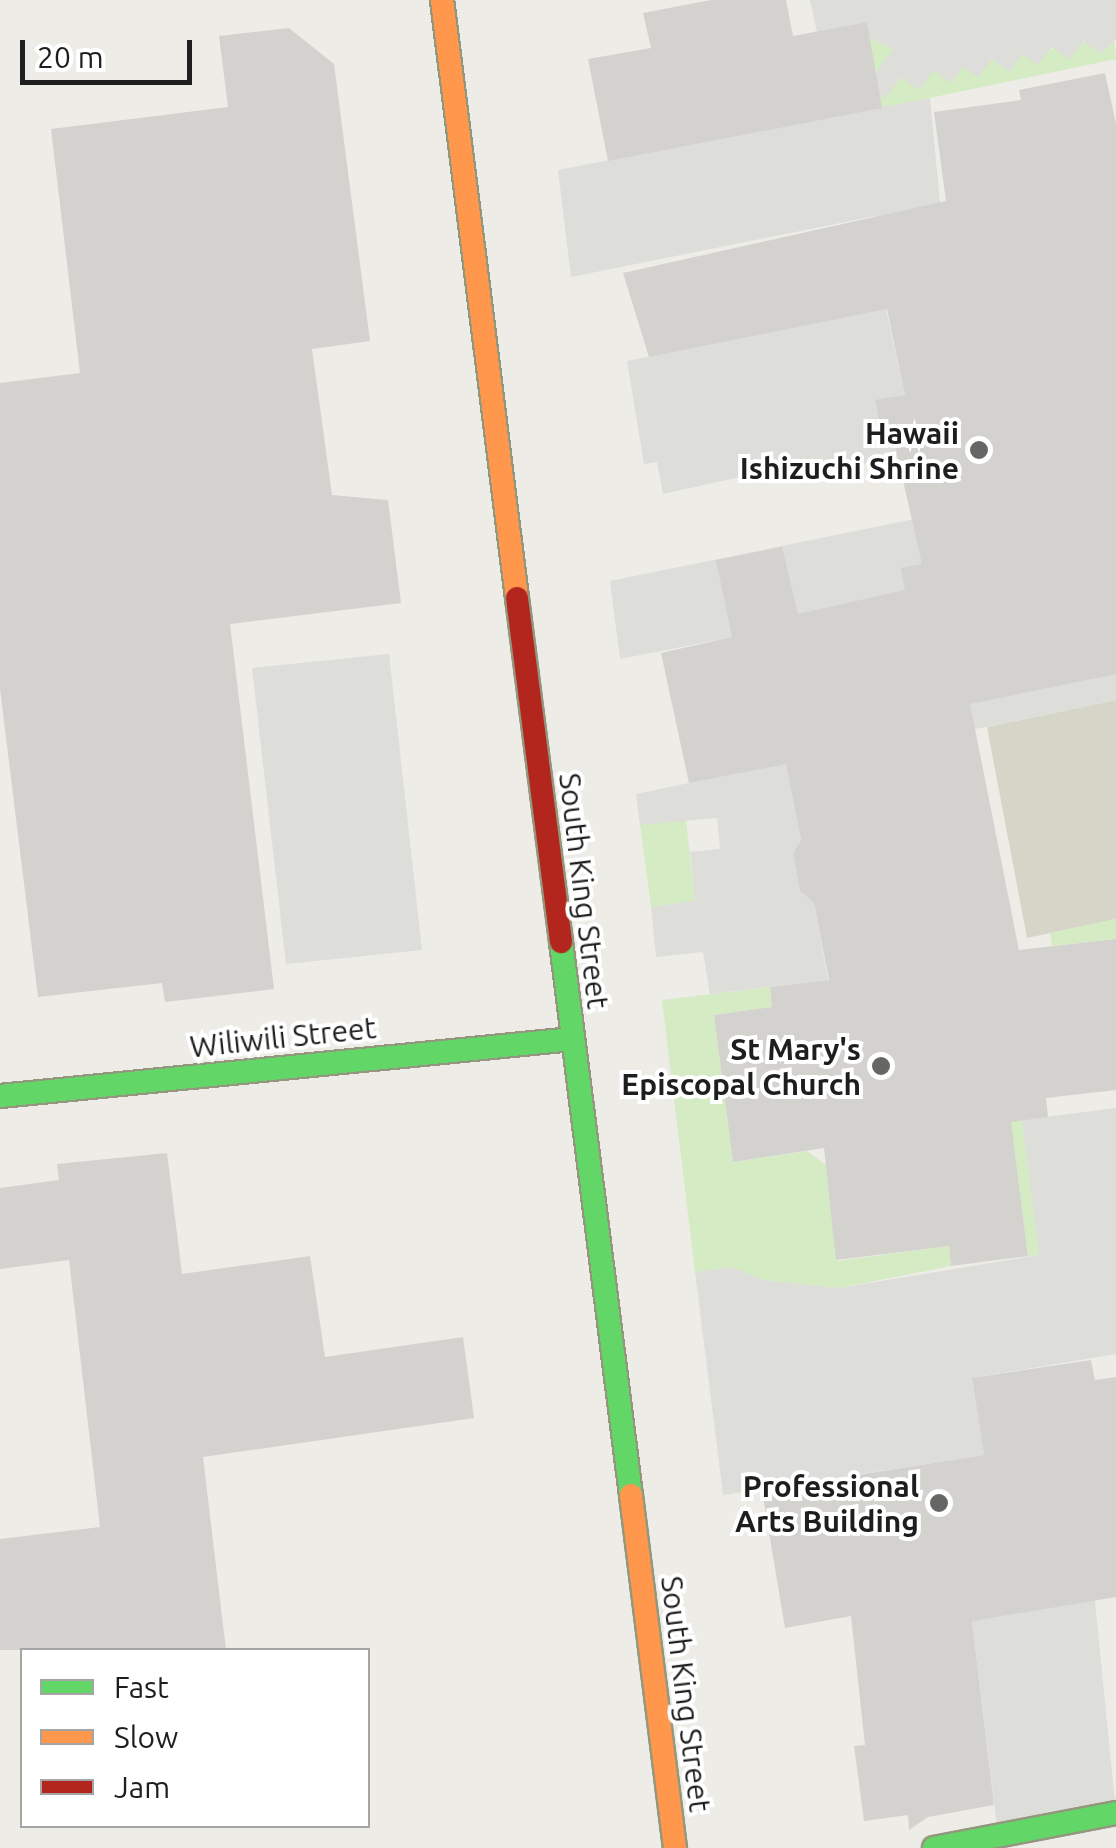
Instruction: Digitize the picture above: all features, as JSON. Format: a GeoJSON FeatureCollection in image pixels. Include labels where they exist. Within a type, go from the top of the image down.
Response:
{"type":"FeatureCollection","features":[{"type":"Feature","properties":{"kind":"main road","name":"South King Street"},"geometry":{"type":"LineString","coordinates":[[442,0],[676,1848]]}},
{"type":"Feature","properties":{"kind":"main road","name":"Wiliwili Street"},"geometry":{"type":"LineString","coordinates":[[0,1096],[573,1039]]}},
{"type":"Feature","properties":{"kind":"main road"},"geometry":{"type":"LineString","coordinates":[[934,1848],[1116,1813]]}},
{"type":"Feature","properties":{"kind":"shaded area"},"geometry":{"type":"Polygon","coordinates":[[[810,0],[1116,0],[1116,39],[1101,54],[1083,41],[1070,59],[1051,47],[1038,65],[1022,54],[1009,72],[992,59],[978,77],[963,67],[951,83],[933,71],[919,90],[901,77],[884,99],[867,85],[893,49],[870,38],[866,22],[817,32],[810,0]]]}},
{"type":"Feature","properties":{"kind":"shaded area"},"geometry":{"type":"Polygon","coordinates":[[[930,98],[941,213],[878,226],[875,216],[571,277],[558,170],[930,98]]]}},
{"type":"Feature","properties":{"kind":"shaded area"},"geometry":{"type":"Polygon","coordinates":[[[886,309],[905,395],[875,401],[883,442],[894,441],[899,457],[813,474],[809,462],[663,494],[657,462],[644,464],[627,361],[886,309]]]}},
{"type":"Feature","properties":{"kind":"shaded area"},"geometry":{"type":"Polygon","coordinates":[[[1116,478],[1116,700],[874,750],[839,616],[620,659],[610,581],[1116,478]]]}},
{"type":"Feature","properties":{"kind":"shaded area"},"geometry":{"type":"Polygon","coordinates":[[[389,654],[422,950],[286,964],[252,668],[389,654]]]}},
{"type":"Feature","properties":{"kind":"shaded area"},"geometry":{"type":"Polygon","coordinates":[[[1116,700],[1116,919],[1027,938],[987,727],[1116,700]]]}},
{"type":"Feature","properties":{"kind":"shaded area"},"geometry":{"type":"Polygon","coordinates":[[[786,763],[801,840],[793,853],[800,891],[814,903],[828,980],[710,994],[703,952],[656,957],[651,907],[695,901],[690,852],[720,849],[717,818],[640,825],[636,794],[786,763]]]}},
{"type":"Feature","properties":{"kind":"shaded area"},"geometry":{"type":"Polygon","coordinates":[[[1116,1108],[1116,1354],[972,1378],[984,1455],[723,1495],[695,1272],[732,1267],[763,1280],[839,1288],[1039,1255],[1022,1120],[1116,1108]]]}},
{"type":"Feature","properties":{"kind":"shaded area"},"geometry":{"type":"Polygon","coordinates":[[[1092,1571],[1116,1813],[998,1835],[972,1620],[1025,1612],[1092,1571]]]}},
{"type":"Feature","properties":{"kind":"green space"},"geometry":{"type":"Polygon","coordinates":[[[1114,37],[1116,59],[848,115],[838,64],[870,38],[894,49],[901,77],[1114,37]]]}},
{"type":"Feature","properties":{"kind":"green space"},"geometry":{"type":"Polygon","coordinates":[[[686,820],[695,901],[651,907],[640,825],[686,820]]]}},
{"type":"Feature","properties":{"kind":"green space"},"geometry":{"type":"Polygon","coordinates":[[[1116,919],[1116,939],[1052,946],[1050,933],[1116,919]]]}},
{"type":"Feature","properties":{"kind":"green space"},"geometry":{"type":"Polygon","coordinates":[[[770,987],[772,1007],[714,1015],[733,1162],[807,1151],[826,1165],[837,1261],[949,1246],[951,1266],[839,1288],[763,1280],[732,1267],[695,1272],[662,1000],[770,987]]]}},
{"type":"Feature","properties":{"kind":"green space"},"geometry":{"type":"Polygon","coordinates":[[[1022,1120],[1040,1255],[1028,1256],[1014,1148],[926,1134],[1022,1120]]]}},
{"type":"Feature","properties":{"kind":"building"},"geometry":{"type":"Polygon","coordinates":[[[711,0],[786,0],[793,36],[867,22],[882,108],[608,161],[588,59],[651,48],[643,13],[711,0]]]}},
{"type":"Feature","properties":{"kind":"building"},"geometry":{"type":"Polygon","coordinates":[[[289,28],[334,64],[370,341],[312,349],[332,495],[388,500],[401,603],[230,624],[274,989],[165,1002],[162,983],[38,997],[0,689],[0,383],[80,373],[51,129],[228,107],[219,36],[289,28]]]}},
{"type":"Feature","properties":{"kind":"building"},"geometry":{"type":"Polygon","coordinates":[[[1105,73],[1116,124],[1116,674],[970,704],[1019,950],[1116,939],[1116,1090],[1046,1098],[1048,1117],[1011,1122],[1028,1256],[951,1266],[949,1246],[836,1260],[824,1148],[733,1162],[714,1015],[772,1007],[770,987],[829,980],[814,903],[800,891],[793,853],[801,840],[786,764],[689,783],[661,653],[732,637],[716,560],[782,547],[798,614],[905,590],[901,568],[922,564],[894,441],[883,443],[875,400],[905,395],[887,309],[649,357],[623,273],[946,201],[934,112],[1021,100],[1019,90],[1105,73]]]}},
{"type":"Feature","properties":{"kind":"building"},"geometry":{"type":"Polygon","coordinates":[[[167,1153],[182,1274],[310,1256],[325,1357],[463,1337],[474,1418],[203,1457],[226,1648],[0,1650],[0,1539],[100,1527],[69,1260],[0,1269],[0,1188],[59,1180],[57,1164],[167,1153]]]}},
{"type":"Feature","properties":{"kind":"building","name":"Professional Arts Building"},"geometry":{"type":"Polygon","coordinates":[[[1091,1360],[1095,1380],[1116,1377],[1116,1597],[972,1621],[994,1805],[928,1817],[909,1830],[908,1815],[864,1821],[854,1746],[865,1745],[851,1616],[785,1628],[762,1490],[984,1455],[972,1378],[1091,1360]]]}},
{"type":"Feature","properties":{"kind":"traffic: fast"},"geometry":{"type":"LineString","coordinates":[[561,942],[631,1495]]}},
{"type":"Feature","properties":{"kind":"traffic: fast"},"geometry":{"type":"LineString","coordinates":[[0,1096],[573,1039]]}},
{"type":"Feature","properties":{"kind":"traffic: fast"},"geometry":{"type":"LineString","coordinates":[[934,1848],[1116,1813]]}},
{"type":"Feature","properties":{"kind":"traffic: slow"},"geometry":{"type":"LineString","coordinates":[[442,0],[517,598]]}},
{"type":"Feature","properties":{"kind":"traffic: slow"},"geometry":{"type":"LineString","coordinates":[[631,1495],[675,1848]]}},
{"type":"Feature","properties":{"kind":"traffic: jam"},"geometry":{"type":"LineString","coordinates":[[517,598],[561,942]]}},
{"type":"Feature","properties":{"kind":"place","name":"Hawaii Ishizuchi Shrine"},"geometry":{"type":"Point","coordinates":[979,450]}},
{"type":"Feature","properties":{"kind":"place","name":"St Mary's Episcopal Church"},"geometry":{"type":"Point","coordinates":[881,1066]}},
{"type":"Feature","properties":{"kind":"place","name":"Professional Arts Building"},"geometry":{"type":"Point","coordinates":[939,1503]}}]}
